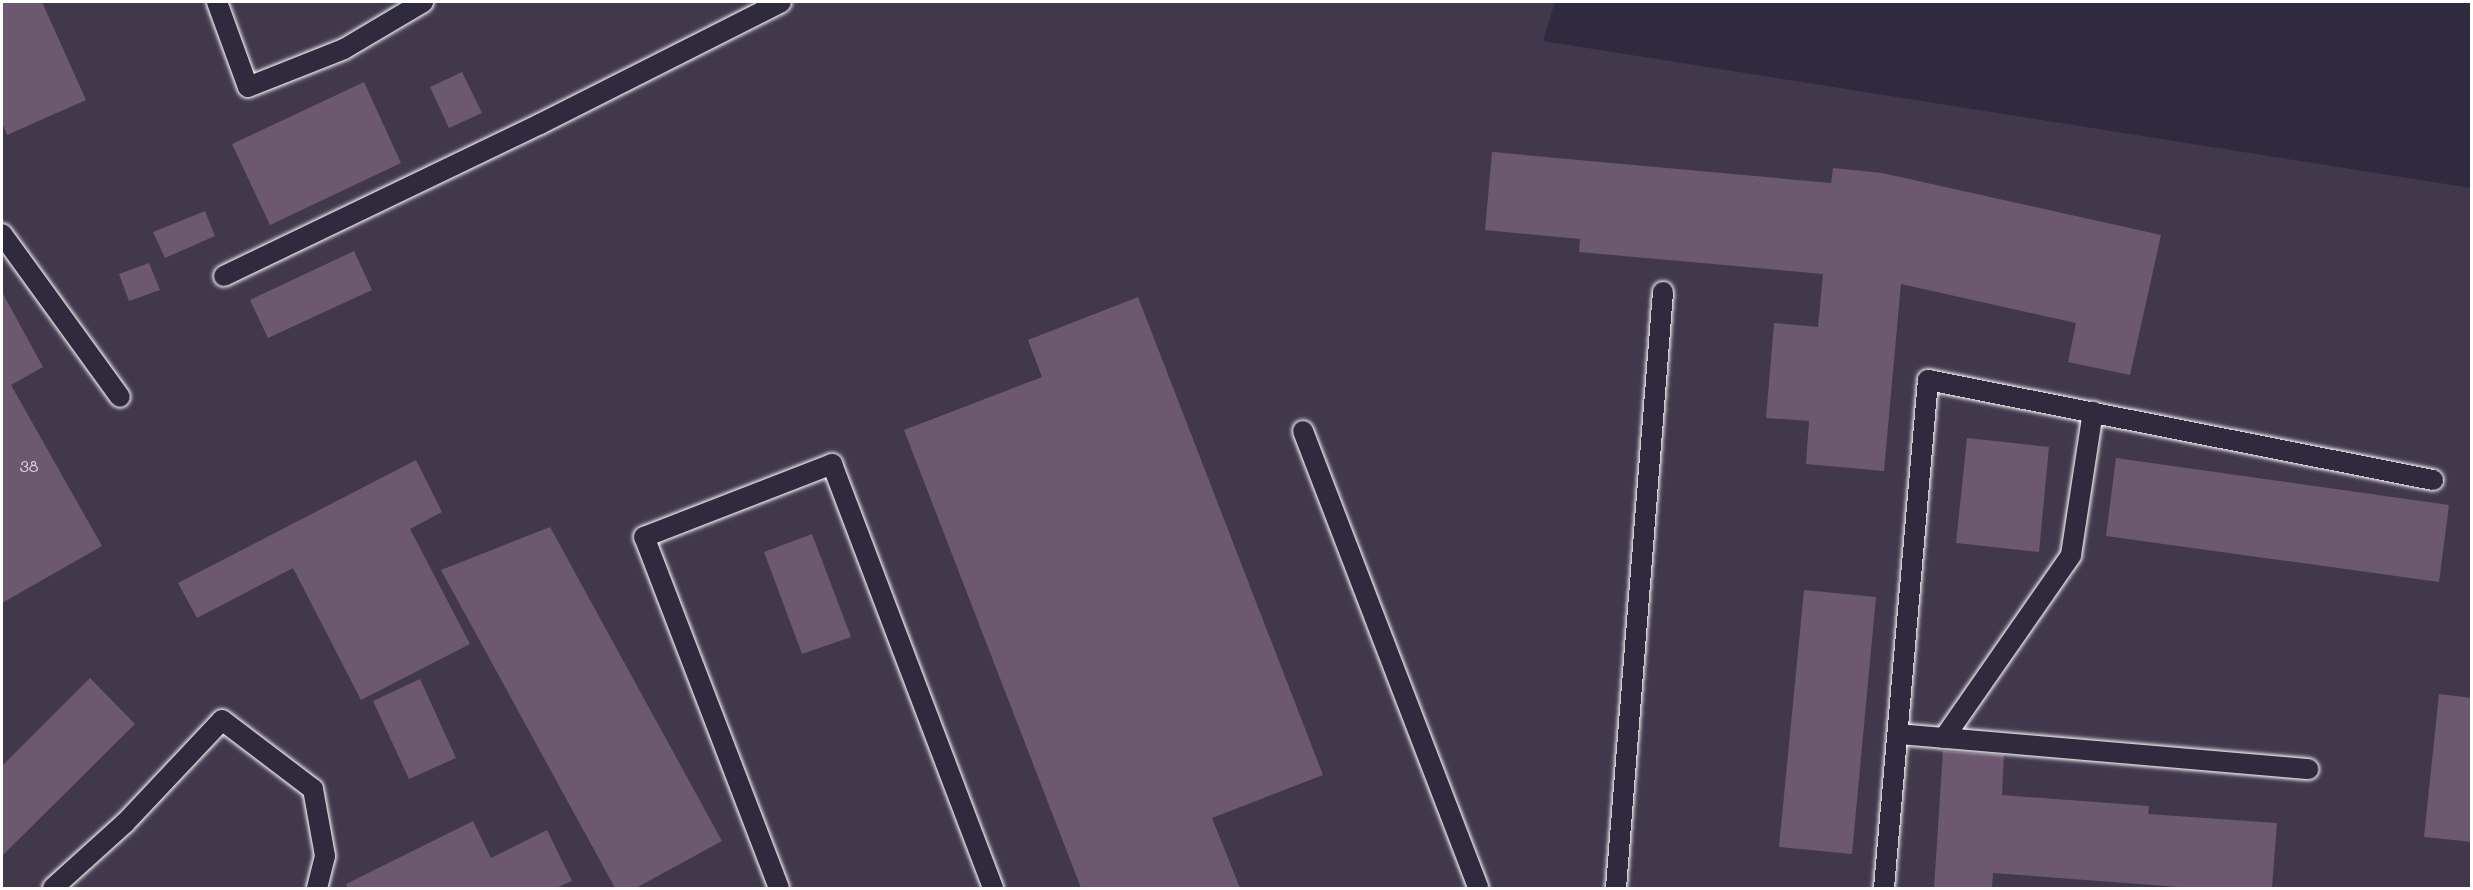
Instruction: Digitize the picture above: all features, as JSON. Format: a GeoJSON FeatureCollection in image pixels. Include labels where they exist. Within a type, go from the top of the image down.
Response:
{"type":"FeatureCollection","features":[{"type":"Feature","properties":{"kind":"lane"},"geometry":{"type":"LineString","coordinates":[[217,2],[248,87],[344,49],[423,2]]}},
{"type":"Feature","properties":{"kind":"lane"},"geometry":{"type":"LineString","coordinates":[[224,276],[540,124],[782,2]]}},
{"type":"Feature","properties":{"kind":"lane"},"geometry":{"type":"LineString","coordinates":[[2,234],[120,397]]}},
{"type":"Feature","properties":{"kind":"lane"},"geometry":{"type":"LineString","coordinates":[[1616,888],[1663,292]]}},
{"type":"Feature","properties":{"kind":"lane"},"geometry":{"type":"LineString","coordinates":[[1884,888],[1928,380],[2433,480]]}},
{"type":"Feature","properties":{"kind":"lane"},"geometry":{"type":"LineString","coordinates":[[1944,738],[2071,555],[2093,412]]}},
{"type":"Feature","properties":{"kind":"lane"},"geometry":{"type":"LineString","coordinates":[[1303,430],[1478,888]]}},
{"type":"Feature","properties":{"kind":"lane"},"geometry":{"type":"LineString","coordinates":[[780,888],[644,537],[832,464],[993,888]]}},
{"type":"Feature","properties":{"kind":"lane"},"geometry":{"type":"LineString","coordinates":[[52,888],[125,823],[222,720],[313,789],[325,856],[317,888]]}},
{"type":"Feature","properties":{"kind":"lane"},"geometry":{"type":"LineString","coordinates":[[1898,734],[2309,769]]}},
{"type":"Feature","properties":{"kind":"shaded area"},"geometry":{"type":"Polygon","coordinates":[[[2,2],[1555,2],[1543,41],[2471,188],[2471,888],[2,888],[2,2]]]}},
{"type":"Feature","properties":{"kind":"building"},"geometry":{"type":"Polygon","coordinates":[[[2,2],[42,2],[86,100],[7,135],[2,123],[2,2]]]}},
{"type":"Feature","properties":{"kind":"building"},"geometry":{"type":"Polygon","coordinates":[[[462,72],[482,113],[449,128],[430,87],[462,72]]]}},
{"type":"Feature","properties":{"kind":"building"},"geometry":{"type":"Polygon","coordinates":[[[364,82],[401,163],[270,225],[232,144],[364,82]]]}},
{"type":"Feature","properties":{"kind":"building"},"geometry":{"type":"Polygon","coordinates":[[[1492,152],[1831,183],[1833,168],[1882,173],[2161,235],[2130,375],[2068,362],[2076,323],[1901,284],[1884,471],[1806,464],[1809,421],[1766,418],[1774,323],[1818,327],[1823,274],[1579,252],[1580,239],[1485,230],[1492,152]]]}},
{"type":"Feature","properties":{"kind":"building"},"geometry":{"type":"Polygon","coordinates":[[[205,211],[215,236],[165,258],[153,232],[205,211]]]}},
{"type":"Feature","properties":{"kind":"building"},"geometry":{"type":"Polygon","coordinates":[[[354,251],[372,290],[268,338],[250,300],[354,251]]]}},
{"type":"Feature","properties":{"kind":"building"},"geometry":{"type":"Polygon","coordinates":[[[149,263],[160,290],[129,301],[119,274],[149,263]]]}},
{"type":"Feature","properties":{"kind":"building"},"geometry":{"type":"Polygon","coordinates":[[[2,292],[43,367],[11,385],[102,546],[2,603],[2,292]]]}},
{"type":"Feature","properties":{"kind":"building"},"geometry":{"type":"Polygon","coordinates":[[[1138,297],[1323,775],[1212,818],[1240,888],[1081,888],[904,430],[1042,377],[1028,340],[1138,297]]]}},
{"type":"Feature","properties":{"kind":"building"},"geometry":{"type":"Polygon","coordinates":[[[1967,438],[2049,447],[2039,552],[1956,543],[1967,438]]]}},
{"type":"Feature","properties":{"kind":"building"},"geometry":{"type":"Polygon","coordinates":[[[2116,458],[2449,505],[2439,582],[2106,536],[2116,458]]]}},
{"type":"Feature","properties":{"kind":"building"},"geometry":{"type":"Polygon","coordinates":[[[416,460],[442,512],[410,529],[470,644],[361,700],[293,568],[197,618],[178,583],[416,460]]]}},
{"type":"Feature","properties":{"kind":"building"},"geometry":{"type":"Polygon","coordinates":[[[550,527],[722,841],[636,888],[615,888],[441,570],[550,527]]]}},
{"type":"Feature","properties":{"kind":"building"},"geometry":{"type":"Polygon","coordinates":[[[812,534],[851,637],[802,654],[764,552],[812,534]]]}},
{"type":"Feature","properties":{"kind":"building"},"geometry":{"type":"Polygon","coordinates":[[[1804,590],[1876,597],[1852,854],[1779,847],[1804,590]]]}},
{"type":"Feature","properties":{"kind":"building"},"geometry":{"type":"Polygon","coordinates":[[[90,678],[135,724],[2,856],[2,766],[90,678]]]}},
{"type":"Feature","properties":{"kind":"building"},"geometry":{"type":"Polygon","coordinates":[[[420,679],[456,758],[409,779],[373,701],[420,679]]]}},
{"type":"Feature","properties":{"kind":"building"},"geometry":{"type":"Polygon","coordinates":[[[2439,694],[2472,698],[2472,842],[2424,837],[2439,694]]]}},
{"type":"Feature","properties":{"kind":"building"},"geometry":{"type":"Polygon","coordinates":[[[1943,751],[2004,755],[2002,795],[2149,806],[2148,814],[2277,823],[2272,888],[2192,888],[1993,873],[1992,888],[1934,888],[1943,751]]]}},
{"type":"Feature","properties":{"kind":"building"},"geometry":{"type":"Polygon","coordinates":[[[473,821],[491,858],[547,830],[572,881],[556,888],[348,888],[346,884],[473,821]]]}}]}
